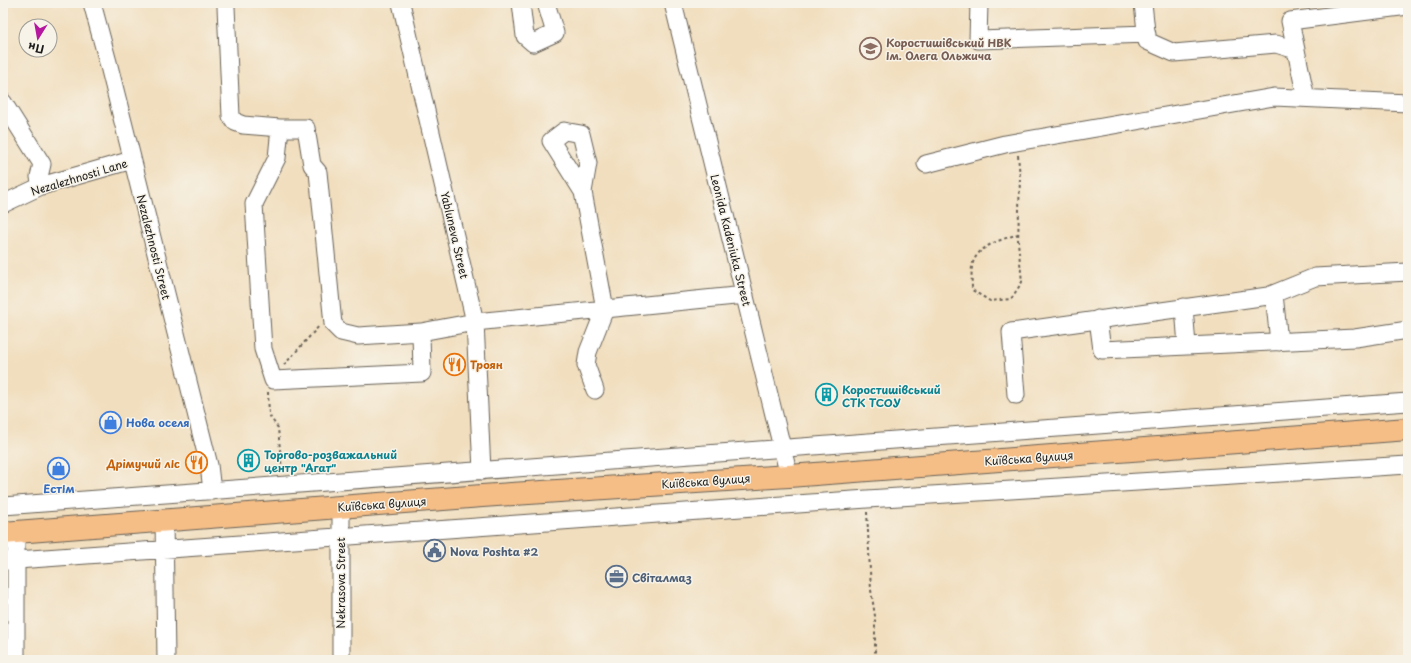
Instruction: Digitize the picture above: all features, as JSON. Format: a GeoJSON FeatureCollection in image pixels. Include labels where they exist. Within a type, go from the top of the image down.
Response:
{"type":"FeatureCollection","features":[{"type":"Feature","properties":{"kind":"main road","name":"Київська вулиця"},"geometry":{"type":"LineString","coordinates":[[10,532],[341,507],[789,476],[1408,429]]}},
{"type":"Feature","properties":{"kind":"street","name":"Nezalezhnosti Street"},"geometry":{"type":"LineString","coordinates":[[92,3],[209,465],[212,491]]}},
{"type":"Feature","properties":{"kind":"street","name":"Yabluneva Street"},"geometry":{"type":"LineString","coordinates":[[401,3],[475,322],[482,471]]}},
{"type":"Feature","properties":{"kind":"street"},"geometry":{"type":"LineString","coordinates":[[521,3],[525,36],[533,43],[555,33],[546,3]]}},
{"type":"Feature","properties":{"kind":"street","name":"Leonida Kadeniuka Street"},"geometry":{"type":"LineString","coordinates":[[674,3],[789,476]]}},
{"type":"Feature","properties":{"kind":"street"},"geometry":{"type":"LineString","coordinates":[[979,3],[978,40],[1146,34]]}},
{"type":"Feature","properties":{"kind":"street"},"geometry":{"type":"LineString","coordinates":[[1143,3],[1147,41],[1174,54],[1276,44],[1296,50]]}},
{"type":"Feature","properties":{"kind":"street"},"geometry":{"type":"LineString","coordinates":[[1306,98],[1290,21],[1408,6]]}},
{"type":"Feature","properties":{"kind":"street"},"geometry":{"type":"LineString","coordinates":[[226,7],[231,116],[235,122],[243,124],[280,128],[306,128],[312,165],[318,172],[333,324],[341,332],[358,336],[421,332],[475,322],[745,295]]}},
{"type":"Feature","properties":{"kind":"street"},"geometry":{"type":"LineString","coordinates":[[926,164],[1017,142],[1274,97],[1408,103]]}},
{"type":"Feature","properties":{"kind":"street"},"geometry":{"type":"LineString","coordinates":[[3,102],[42,164],[39,177],[41,186]]}},
{"type":"Feature","properties":{"kind":"street"},"geometry":{"type":"LineString","coordinates":[[280,128],[277,158],[254,204],[263,349],[273,380],[422,373],[421,332]]}},
{"type":"Feature","properties":{"kind":"street","name":"Nezalezhnosti Lane"},"geometry":{"type":"LineString","coordinates":[[3,204],[41,186],[132,160]]}},
{"type":"Feature","properties":{"kind":"street"},"geometry":{"type":"LineString","coordinates":[[583,192],[605,309],[588,352],[586,365],[595,390]]}},
{"type":"Feature","properties":{"kind":"street"},"geometry":{"type":"LineString","coordinates":[[1016,396],[1011,332],[1268,296],[1315,277],[1408,272]]}},
{"type":"Feature","properties":{"kind":"street"},"geometry":{"type":"LineString","coordinates":[[1274,294],[1279,342]]}},
{"type":"Feature","properties":{"kind":"street"},"geometry":{"type":"LineString","coordinates":[[1184,308],[1187,346]]}},
{"type":"Feature","properties":{"kind":"street"},"geometry":{"type":"LineString","coordinates":[[1098,319],[1102,350],[1355,338],[1408,330]]}},
{"type":"Feature","properties":{"kind":"street"},"geometry":{"type":"LineString","coordinates":[[3,506],[1408,402]]}},
{"type":"Feature","properties":{"kind":"street"},"geometry":{"type":"LineString","coordinates":[[10,561],[867,499],[1408,464]]}},
{"type":"Feature","properties":{"kind":"street","name":"Nekrasova Street"},"geometry":{"type":"LineString","coordinates":[[341,507],[341,660]]}},
{"type":"Feature","properties":{"kind":"street"},"geometry":{"type":"LineString","coordinates":[[164,520],[166,660]]}},
{"type":"Feature","properties":{"kind":"street"},"geometry":{"type":"LineString","coordinates":[[10,532],[10,561],[16,660]]}},
{"type":"Feature","properties":{"kind":"path"},"geometry":{"type":"LineString","coordinates":[[1017,142],[1020,177],[1018,234],[1022,282],[1011,299],[990,301],[972,290],[972,266],[980,250],[998,241],[1018,234]]}},
{"type":"Feature","properties":{"kind":"path"},"geometry":{"type":"LineString","coordinates":[[867,499],[871,590],[875,616],[875,660]]}},
{"type":"Feature","properties":{"kind":"place","name":"Коростишівський НВК ім. Олега Ольжича"},"geometry":{"type":"Point","coordinates":[870,48]}},
{"type":"Feature","properties":{"kind":"place","name":"Троян"},"geometry":{"type":"Point","coordinates":[454,364]}},
{"type":"Feature","properties":{"kind":"place","name":"Коростишівський СТК ТСОУ"},"geometry":{"type":"Point","coordinates":[826,395]}},
{"type":"Feature","properties":{"kind":"place","name":"Нова оселя"},"geometry":{"type":"Point","coordinates":[110,422]}},
{"type":"Feature","properties":{"kind":"place","name":"Торгово-розважальний центр \"Агат\""},"geometry":{"type":"Point","coordinates":[248,460]}},
{"type":"Feature","properties":{"kind":"place","name":"Дрімучий ліс"},"geometry":{"type":"Point","coordinates":[196,463]}},
{"type":"Feature","properties":{"kind":"place","name":"Естім"},"geometry":{"type":"Point","coordinates":[59,468]}},
{"type":"Feature","properties":{"kind":"place","name":"Nova Poshta #2"},"geometry":{"type":"Point","coordinates":[435,551]}},
{"type":"Feature","properties":{"kind":"place","name":"Світалмаз"},"geometry":{"type":"Point","coordinates":[616,577]}}]}
